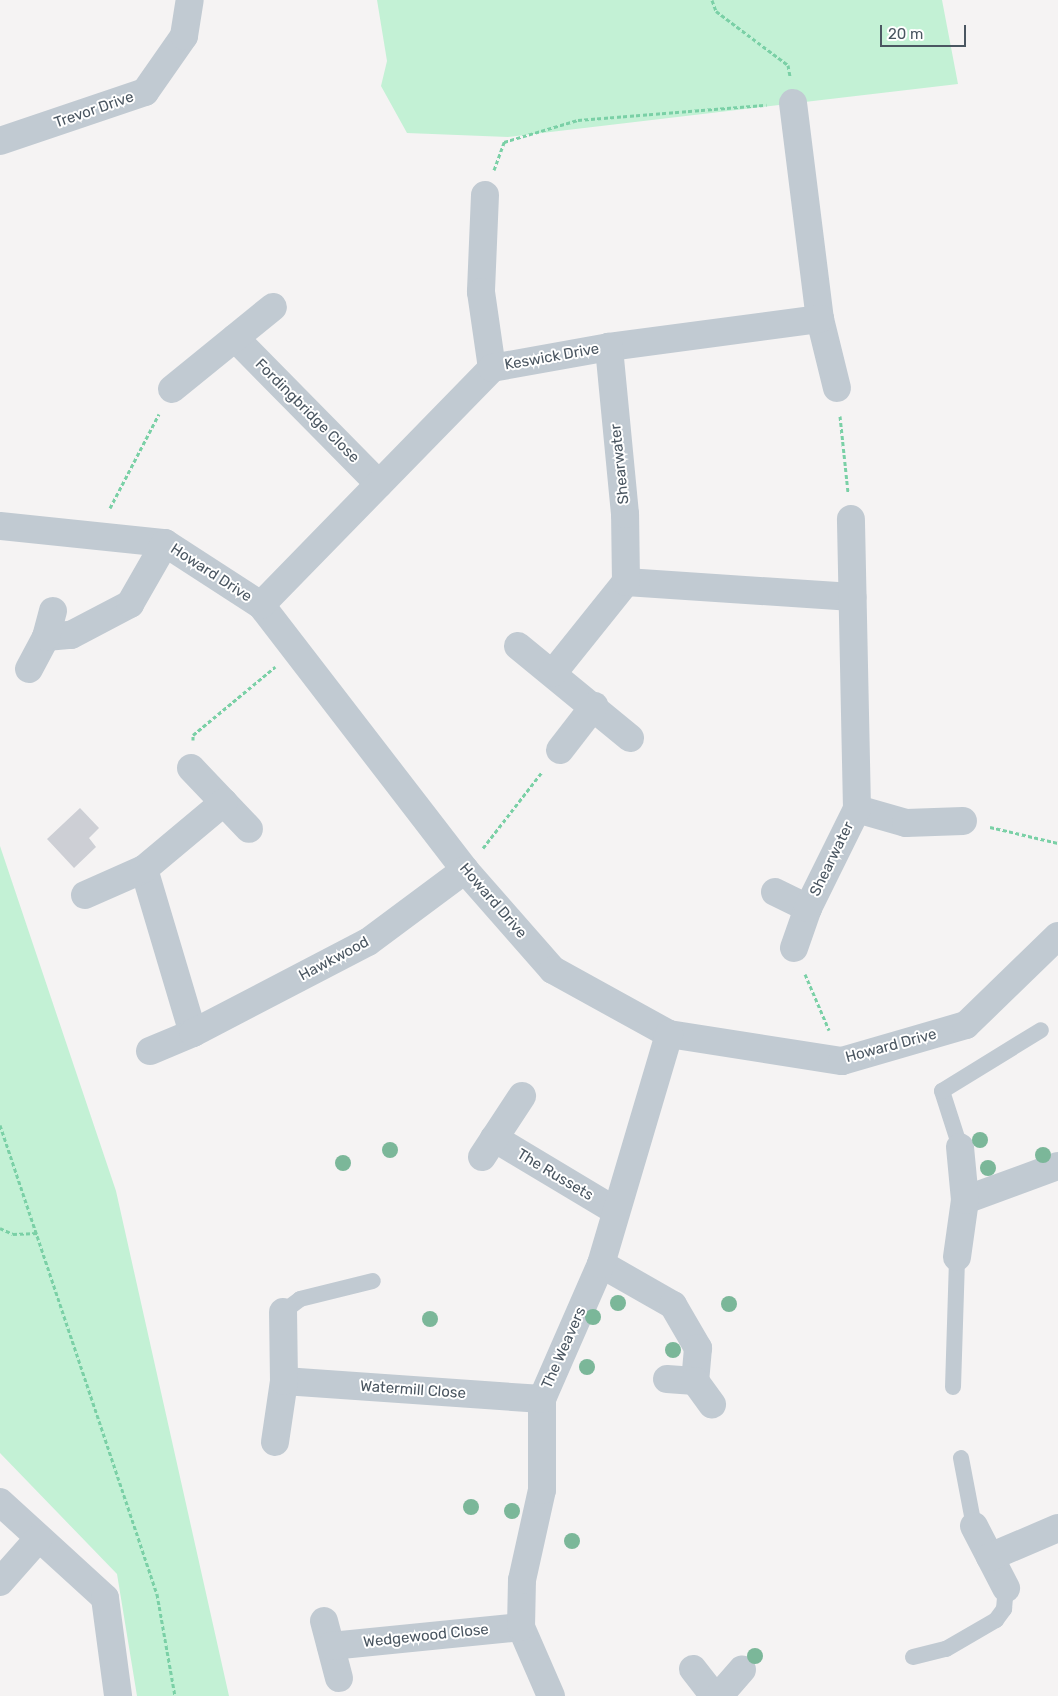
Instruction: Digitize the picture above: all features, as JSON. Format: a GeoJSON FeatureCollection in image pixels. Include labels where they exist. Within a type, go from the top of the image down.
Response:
{"type":"FeatureCollection","features":[{"type":"Feature","properties":{"kind":"street","name":"Trevor Drive"},"geometry":{"type":"LineString","coordinates":[[0,141],[144,92],[184,36],[190,0]]}},
{"type":"Feature","properties":{"kind":"street"},"geometry":{"type":"LineString","coordinates":[[793,103],[820,319],[837,388]]}},
{"type":"Feature","properties":{"kind":"street"},"geometry":{"type":"LineString","coordinates":[[485,194],[481,292],[492,368]]}},
{"type":"Feature","properties":{"kind":"street"},"geometry":{"type":"LineString","coordinates":[[172,389],[273,307]]}},
{"type":"Feature","properties":{"kind":"street","name":"Keswick Drive"},"geometry":{"type":"LineString","coordinates":[[260,604],[492,368],[609,347],[820,319]]}},
{"type":"Feature","properties":{"kind":"street","name":"Fordingbridge Close"},"geometry":{"type":"LineString","coordinates":[[235,338],[379,484]]}},
{"type":"Feature","properties":{"kind":"street","name":"Shearwater"},"geometry":{"type":"LineString","coordinates":[[609,347],[625,514],[626,582]]}},
{"type":"Feature","properties":{"kind":"street","name":"Shearwater"},"geometry":{"type":"LineString","coordinates":[[794,948],[808,908],[857,809],[851,519]]}},
{"type":"Feature","properties":{"kind":"street","name":"Howard Drive"},"geometry":{"type":"LineString","coordinates":[[0,526],[165,543],[260,604],[465,870],[553,970],[669,1034],[842,1061],[966,1025],[1058,936]]}},
{"type":"Feature","properties":{"kind":"street"},"geometry":{"type":"LineString","coordinates":[[29,669],[50,624],[71,636],[130,604],[165,543]]}},
{"type":"Feature","properties":{"kind":"street"},"geometry":{"type":"LineString","coordinates":[[553,673],[626,582],[853,597]]}},
{"type":"Feature","properties":{"kind":"street"},"geometry":{"type":"LineString","coordinates":[[518,646],[594,706],[630,738]]}},
{"type":"Feature","properties":{"kind":"street"},"geometry":{"type":"LineString","coordinates":[[560,750],[594,706]]}},
{"type":"Feature","properties":{"kind":"street"},"geometry":{"type":"LineString","coordinates":[[191,768],[249,829]]}},
{"type":"Feature","properties":{"kind":"street"},"geometry":{"type":"LineString","coordinates":[[85,895],[144,869],[224,802]]}},
{"type":"Feature","properties":{"kind":"street","name":"Shearwater"},"geometry":{"type":"LineString","coordinates":[[857,809],[906,823],[963,821]]}},
{"type":"Feature","properties":{"kind":"street"},"geometry":{"type":"LineString","coordinates":[[144,869],[194,1033]]}},
{"type":"Feature","properties":{"kind":"street","name":"Hawkwood"},"geometry":{"type":"LineString","coordinates":[[150,1051],[194,1033],[368,942],[465,870]]}},
{"type":"Feature","properties":{"kind":"street","name":"Shearwater"},"geometry":{"type":"LineString","coordinates":[[775,892],[808,908]]}},
{"type":"Feature","properties":{"kind":"street","name":"The Weavers"},"geometry":{"type":"LineString","coordinates":[[552,1696],[521,1627],[522,1580],[542,1490],[542,1399],[601,1264],[669,1034]]}},
{"type":"Feature","properties":{"kind":"street","name":"The Russets"},"geometry":{"type":"LineString","coordinates":[[522,1096],[488,1147],[616,1211]]}},
{"type":"Feature","properties":{"kind":"street"},"geometry":{"type":"LineString","coordinates":[[957,1258],[965,1200],[960,1148]]}},
{"type":"Feature","properties":{"kind":"street"},"geometry":{"type":"LineString","coordinates":[[965,1200],[1058,1166]]}},
{"type":"Feature","properties":{"kind":"street"},"geometry":{"type":"LineString","coordinates":[[601,1264],[672,1305],[698,1348],[695,1381],[712,1404]]}},
{"type":"Feature","properties":{"kind":"street"},"geometry":{"type":"LineString","coordinates":[[275,1442],[284,1381],[283,1312]]}},
{"type":"Feature","properties":{"kind":"street"},"geometry":{"type":"LineString","coordinates":[[667,1379],[695,1381]]}},
{"type":"Feature","properties":{"kind":"street","name":"Watermill Close"},"geometry":{"type":"LineString","coordinates":[[284,1381],[542,1399]]}},
{"type":"Feature","properties":{"kind":"street"},"geometry":{"type":"LineString","coordinates":[[0,1502],[38,1539],[105,1598],[118,1696]]}},
{"type":"Feature","properties":{"kind":"street"},"geometry":{"type":"LineString","coordinates":[[974,1526],[1006,1588]]}},
{"type":"Feature","properties":{"kind":"street"},"geometry":{"type":"LineString","coordinates":[[990,1557],[1058,1528]]}},
{"type":"Feature","properties":{"kind":"street"},"geometry":{"type":"LineString","coordinates":[[0,1582],[38,1539]]}},
{"type":"Feature","properties":{"kind":"street","name":"Wedgewood Close"},"geometry":{"type":"LineString","coordinates":[[338,1678],[328,1633],[521,1627]]}},
{"type":"Feature","properties":{"kind":"street"},"geometry":{"type":"LineString","coordinates":[[694,1669],[714,1696]]}},
{"type":"Feature","properties":{"kind":"street"},"geometry":{"type":"LineString","coordinates":[[719,1696],[742,1670]]}},
{"type":"Feature","properties":{"kind":"lane"},"geometry":{"type":"LineString","coordinates":[[960,1148],[942,1091],[1041,1030]]}},
{"type":"Feature","properties":{"kind":"lane"},"geometry":{"type":"LineString","coordinates":[[953,1387],[957,1258]]}},
{"type":"Feature","properties":{"kind":"lane"},"geometry":{"type":"LineString","coordinates":[[283,1312],[300,1299],[373,1280]]}},
{"type":"Feature","properties":{"kind":"lane"},"geometry":{"type":"LineString","coordinates":[[961,1458],[974,1526]]}},
{"type":"Feature","properties":{"kind":"lane"},"geometry":{"type":"LineString","coordinates":[[913,1657],[946,1649],[996,1620],[1004,1609],[1006,1588]]}},
{"type":"Feature","properties":{"kind":"path"},"geometry":{"type":"LineString","coordinates":[[485,194],[504,142],[578,120],[793,103],[788,65],[716,11],[712,0]]}},
{"type":"Feature","properties":{"kind":"path"},"geometry":{"type":"LineString","coordinates":[[837,388],[851,519]]}},
{"type":"Feature","properties":{"kind":"path"},"geometry":{"type":"LineString","coordinates":[[96,536],[172,389]]}},
{"type":"Feature","properties":{"kind":"path"},"geometry":{"type":"LineString","coordinates":[[191,768],[193,735],[295,651]]}},
{"type":"Feature","properties":{"kind":"path"},"geometry":{"type":"LineString","coordinates":[[465,870],[560,750]]}},
{"type":"Feature","properties":{"kind":"path"},"geometry":{"type":"LineString","coordinates":[[963,821],[1058,843]]}},
{"type":"Feature","properties":{"kind":"path"},"geometry":{"type":"LineString","coordinates":[[794,948],[842,1061]]}},
{"type":"Feature","properties":{"kind":"path"},"geometry":{"type":"LineString","coordinates":[[0,1125],[39,1233],[157,1594],[175,1696]]}},
{"type":"Feature","properties":{"kind":"path"},"geometry":{"type":"LineString","coordinates":[[0,1228],[13,1234],[39,1233]]}},
{"type":"Feature","properties":{"kind":"green space"},"geometry":{"type":"Polygon","coordinates":[[[377,0],[942,0],[958,84],[508,137],[407,133],[381,86],[387,61],[377,0]]]}},
{"type":"Feature","properties":{"kind":"green space"},"geometry":{"type":"Polygon","coordinates":[[[0,846],[116,1191],[229,1696],[137,1696],[117,1574],[0,1453],[0,846]]]}},
{"type":"Feature","properties":{"kind":"building"},"geometry":{"type":"Polygon","coordinates":[[[80,808],[99,828],[89,838],[96,847],[74,868],[47,839],[80,808]]]}}]}
